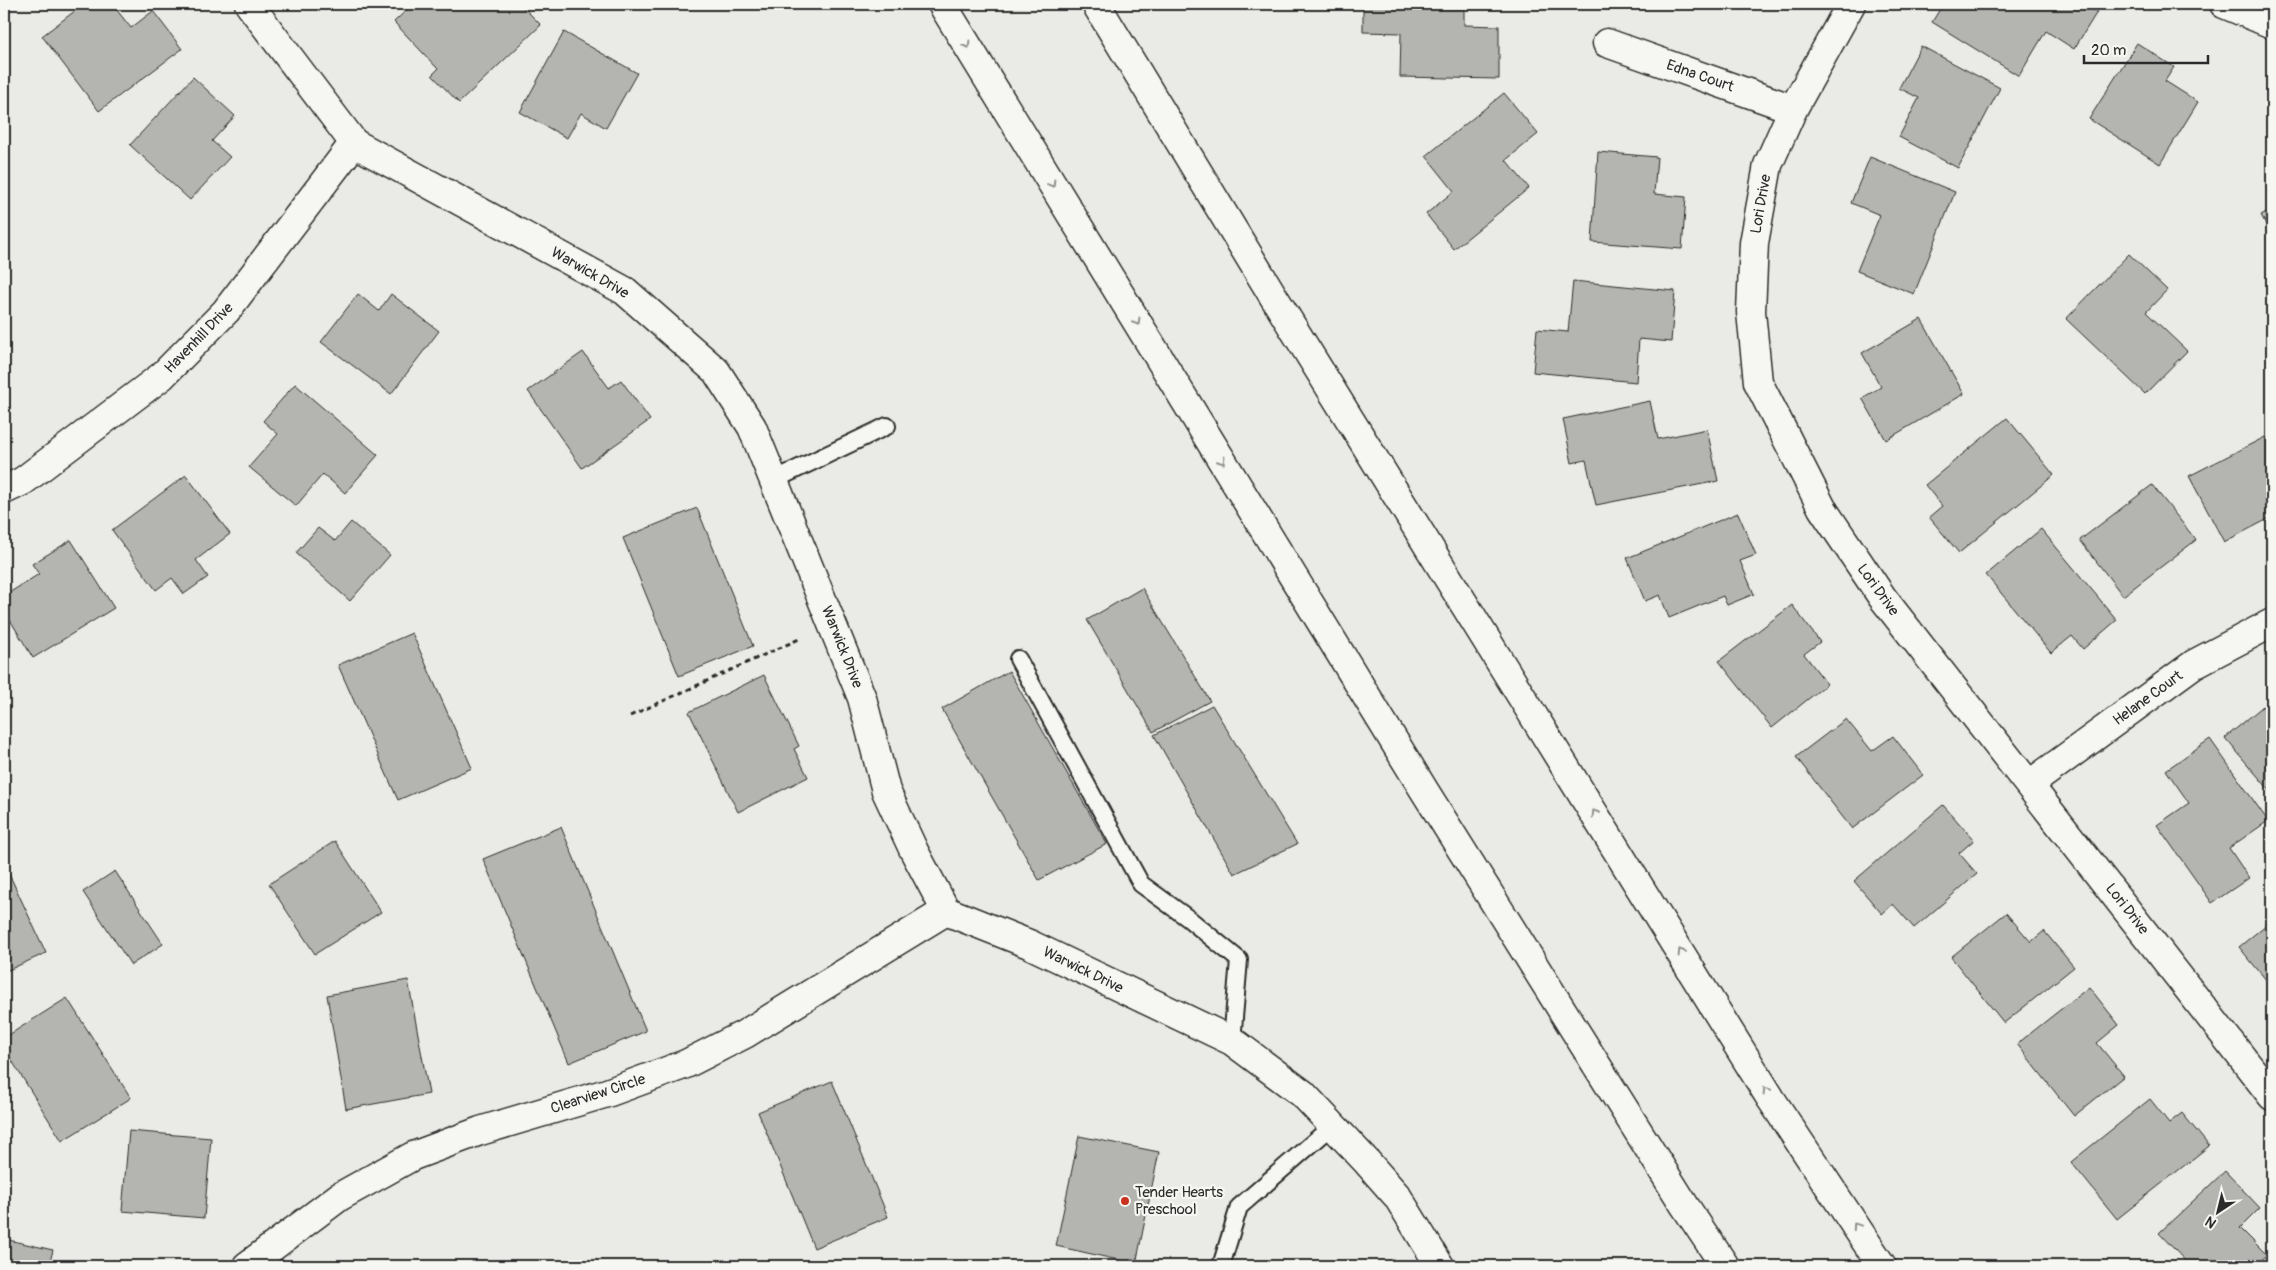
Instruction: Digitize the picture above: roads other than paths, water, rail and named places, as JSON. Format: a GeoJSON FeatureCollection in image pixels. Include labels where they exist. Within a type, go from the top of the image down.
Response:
{"type":"FeatureCollection","features":[{"type":"Feature","properties":{"kind":"main road","name":"Warwick Drive"},"geometry":{"type":"LineString","coordinates":[[249,4],[354,144],[625,291],[716,371],[752,427],[862,698],[886,791],[914,851],[946,911],[1029,944],[1232,1041],[1303,1094],[1397,1196],[1440,1266]]}},
{"type":"Feature","properties":{"kind":"main road"},"geometry":{"type":"LineString","coordinates":[[942,4],[1424,790],[1685,1206],[1725,1266]]}},
{"type":"Feature","properties":{"kind":"main road"},"geometry":{"type":"LineString","coordinates":[[1096,4],[1267,285],[1771,1099],[1882,1266]]}},
{"type":"Feature","properties":{"kind":"main road","name":"Lori Drive"},"geometry":{"type":"LineString","coordinates":[[1851,4],[1794,109],[1768,166],[1754,243],[1751,312],[1758,382],[1822,508],[1882,597],[2272,1096]]}},
{"type":"Feature","properties":{"kind":"main road"},"geometry":{"type":"LineString","coordinates":[[2224,4],[2272,24]]}},
{"type":"Feature","properties":{"kind":"main road","name":"Edna Court"},"geometry":{"type":"LineString","coordinates":[[1607,43],[1794,109]]}},
{"type":"Feature","properties":{"kind":"main road","name":"Havenhill Drive"},"geometry":{"type":"LineString","coordinates":[[4,490],[23,481],[162,376],[226,312],[354,144]]}},
{"type":"Feature","properties":{"kind":"main road","name":"Helane Court"},"geometry":{"type":"LineString","coordinates":[[2030,784],[2194,664],[2272,623]]}},
{"type":"Feature","properties":{"kind":"main road","name":"Clearview Circle"},"geometry":{"type":"LineString","coordinates":[[247,1266],[339,1196],[412,1156],[480,1131],[607,1093],[686,1064],[744,1034],[946,911]]}},
{"type":"Feature","properties":{"kind":"lane"},"geometry":{"type":"LineString","coordinates":[[774,480],[887,426]]}},
{"type":"Feature","properties":{"kind":"lane"},"geometry":{"type":"LineString","coordinates":[[1018,659],[1141,884],[1189,919],[1238,960],[1232,1041]]}},
{"type":"Feature","properties":{"kind":"lane"},"geometry":{"type":"LineString","coordinates":[[1221,1266],[1239,1207],[1332,1126]]}},
{"type":"Feature","properties":{"kind":"place","name":"Tender Hearts Preschool"},"geometry":{"type":"Point","coordinates":[1125,1201]}}]}
